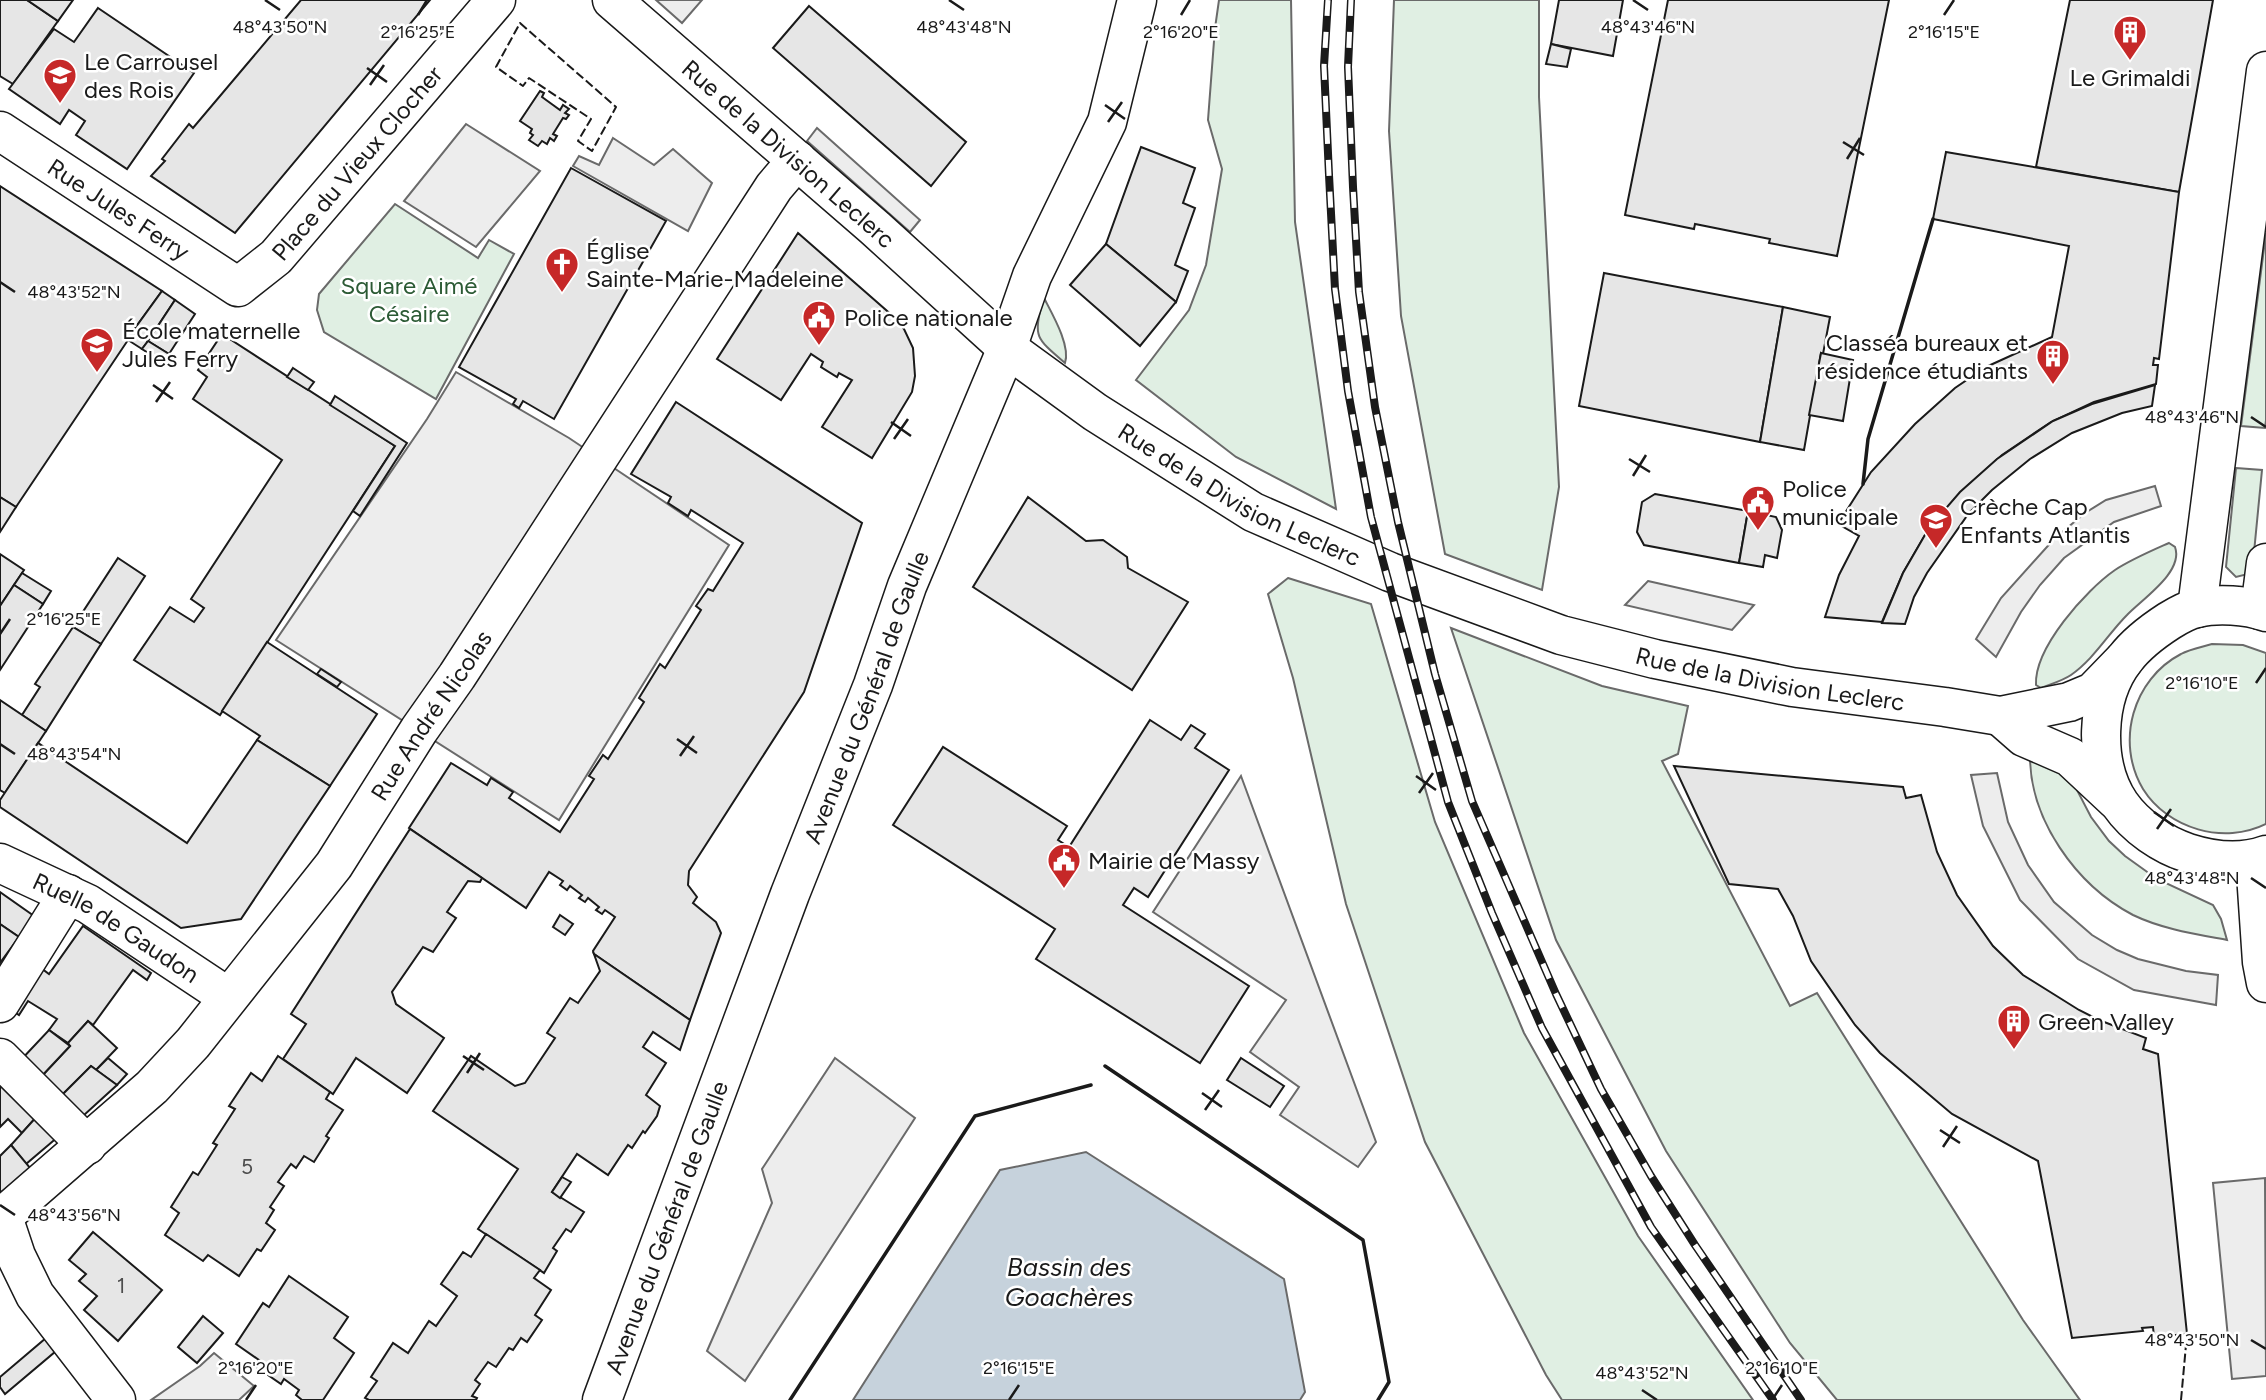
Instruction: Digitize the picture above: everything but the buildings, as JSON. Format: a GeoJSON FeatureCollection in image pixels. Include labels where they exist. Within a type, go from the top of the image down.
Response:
{"type":"FeatureCollection","features":[{"type":"Feature","properties":{"kind":"street","name":"Place du Vieux Clocher"},"geometry":{"type":"LineString","coordinates":[[238,287],[276,257],[496,0]]}},
{"type":"Feature","properties":{"kind":"street","name":"Rue de la Division Leclerc"},"geometry":{"type":"LineString","coordinates":[[612,0],[797,160],[1007,348],[1095,412],[1253,512],[1461,600],[1562,635],[1749,680],[2000,716],[2069,702],[2093,692],[2148,634],[2197,608]]}},
{"type":"Feature","properties":{"kind":"street","name":"Avenue du Général de Gaulle"},"geometry":{"type":"LineString","coordinates":[[602,1400],[794,883],[873,685],[907,586],[1007,348],[1035,269],[1107,122],[1137,0]]}},
{"type":"Feature","properties":{"kind":"street"},"geometry":{"type":"LineString","coordinates":[[2266,71],[2197,608],[2231,606],[2263,611],[2266,563]]}},
{"type":"Feature","properties":{"kind":"street","name":"Rue Jules Ferry"},"geometry":{"type":"LineString","coordinates":[[0,131],[238,287]]}},
{"type":"Feature","properties":{"kind":"street","name":"Rue André Nicolas"},"geometry":{"type":"LineString","coordinates":[[2,1218],[152,1087],[193,1043],[334,865],[774,187],[797,160]]}},
{"type":"Feature","properties":{"kind":"street"},"geometry":{"type":"LineString","coordinates":[[2120,804],[2111,786],[2100,744],[2107,691],[2123,660]]}},
{"type":"Feature","properties":{"kind":"street"},"geometry":{"type":"LineString","coordinates":[[2000,716],[2024,737],[2070,757],[2120,804],[2135,822],[2170,848],[2212,861],[2260,857],[2262,962],[2266,983]]}},
{"type":"Feature","properties":{"kind":"street","name":"Ruelle de Gaudon"},"geometry":{"type":"LineString","coordinates":[[0,863],[88,904],[228,997]]}},
{"type":"Feature","properties":{"kind":"street"},"geometry":{"type":"LineString","coordinates":[[0,1003],[68,894]]}},
{"type":"Feature","properties":{"kind":"street"},"geometry":{"type":"LineString","coordinates":[[0,1058],[87,1145]]}},
{"type":"Feature","properties":{"kind":"street"},"geometry":{"type":"LineString","coordinates":[[2,1218],[16,1256],[36,1295],[116,1400]]}},
{"type":"Feature","properties":{"kind":"green space"},"geometry":{"type":"Polygon","coordinates":[[[1219,0],[1291,0],[1295,222],[1336,509],[1236,457],[1136,380],[1189,310],[1206,265],[1222,169],[1208,120],[1219,0]]]}},
{"type":"Feature","properties":{"kind":"green space"},"geometry":{"type":"Polygon","coordinates":[[[1394,0],[1539,0],[1539,97],[1559,487],[1542,590],[1445,554],[1401,316],[1389,131],[1394,0]]]}},
{"type":"Feature","properties":{"kind":"green space","name":"Square Aimé Césaire"},"geometry":{"type":"Polygon","coordinates":[[[395,204],[478,258],[489,240],[514,254],[436,399],[324,332],[317,310],[319,294],[395,204]]]}},
{"type":"Feature","properties":{"kind":"green space"},"geometry":{"type":"Polygon","coordinates":[[[2266,233],[2266,420],[2265,428],[2241,426],[2266,233]]]}},
{"type":"Feature","properties":{"kind":"green space"},"geometry":{"type":"Polygon","coordinates":[[[1043,296],[1063,338],[1065,363],[1041,340],[1039,334],[1038,320],[1043,296]]]}},
{"type":"Feature","properties":{"kind":"green space"},"geometry":{"type":"Polygon","coordinates":[[[2236,468],[2262,470],[2252,573],[2236,577],[2226,567],[2236,468]]]}},
{"type":"Feature","properties":{"kind":"green space"},"geometry":{"type":"Polygon","coordinates":[[[2169,543],[2175,547],[2176,556],[2168,575],[2160,584],[2127,615],[2079,669],[2068,677],[2041,688],[2036,685],[2043,654],[2052,638],[2090,591],[2115,570],[2169,543]]]}},
{"type":"Feature","properties":{"kind":"green space"},"geometry":{"type":"Polygon","coordinates":[[[1288,578],[1371,604],[1435,822],[1524,1033],[1638,1236],[1753,1400],[1562,1400],[1546,1375],[1425,1142],[1346,904],[1293,678],[1268,594],[1288,578]]]}},
{"type":"Feature","properties":{"kind":"green space"},"geometry":{"type":"Polygon","coordinates":[[[1451,628],[1602,686],[1688,706],[1678,754],[1662,761],[1790,1006],[1817,993],[2023,1320],[2080,1400],[1837,1400],[1790,1343],[1666,1151],[1556,940],[1451,628]]]}},
{"type":"Feature","properties":{"kind":"green space"},"geometry":{"type":"Polygon","coordinates":[[[2212,644],[2243,645],[2266,653],[2266,824],[2233,833],[2198,829],[2167,814],[2143,789],[2130,752],[2134,713],[2151,679],[2164,665],[2181,654],[2212,644]]]}},
{"type":"Feature","properties":{"kind":"green space"},"geometry":{"type":"Polygon","coordinates":[[[2030,754],[2042,755],[2076,788],[2091,817],[2109,841],[2125,856],[2157,879],[2213,905],[2221,919],[2227,940],[2144,920],[2112,902],[2093,886],[2075,868],[2047,826],[2032,778],[2030,754]]]}},
{"type":"Feature","properties":{"kind":"shaded area"},"geometry":{"type":"Polygon","coordinates":[[[656,0],[702,0],[682,23],[656,0]]]}},
{"type":"Feature","properties":{"kind":"shaded area"},"geometry":{"type":"Polygon","coordinates":[[[466,124],[540,171],[476,247],[404,201],[466,124]]]}},
{"type":"Feature","properties":{"kind":"shaded area"},"geometry":{"type":"Polygon","coordinates":[[[817,128],[920,220],[910,232],[807,141],[817,128]]]}},
{"type":"Feature","properties":{"kind":"shaded area"},"geometry":{"type":"Polygon","coordinates":[[[613,138],[654,165],[673,149],[712,183],[688,231],[573,166],[579,156],[599,165],[613,138]]]}},
{"type":"Feature","properties":{"kind":"shaded area"},"geometry":{"type":"Polygon","coordinates":[[[456,372],[569,438],[729,545],[559,820],[276,640],[427,419],[456,372]]]}},
{"type":"Feature","properties":{"kind":"shaded area"},"geometry":{"type":"Polygon","coordinates":[[[2155,486],[2161,506],[2114,522],[2064,558],[2021,612],[1996,657],[1976,639],[2001,598],[2055,538],[2085,513],[2106,500],[2155,486]]]}},
{"type":"Feature","properties":{"kind":"shaded area"},"geometry":{"type":"Polygon","coordinates":[[[1648,581],[1754,605],[1732,630],[1625,605],[1648,581]]]}},
{"type":"Feature","properties":{"kind":"shaded area"},"geometry":{"type":"Polygon","coordinates":[[[1997,773],[2008,822],[2028,865],[2054,902],[2092,935],[2117,950],[2138,959],[2186,971],[2218,975],[2216,1005],[2134,990],[2078,959],[2020,900],[1983,826],[1971,775],[1997,773]]]}},
{"type":"Feature","properties":{"kind":"shaded area"},"geometry":{"type":"Polygon","coordinates":[[[1241,776],[1376,1142],[1358,1167],[1280,1115],[1299,1087],[1250,1052],[1286,1000],[1153,912],[1241,776]]]}},
{"type":"Feature","properties":{"kind":"shaded area"},"geometry":{"type":"Polygon","coordinates":[[[835,1058],[915,1118],[745,1381],[707,1351],[772,1203],[762,1169],[835,1058]]]}},
{"type":"Feature","properties":{"kind":"shaded area"},"geometry":{"type":"Polygon","coordinates":[[[2265,1178],[2266,1376],[2232,1379],[2213,1183],[2265,1178]]]}},
{"type":"Feature","properties":{"kind":"shaded area"},"geometry":{"type":"Polygon","coordinates":[[[214,1353],[254,1386],[239,1400],[151,1400],[200,1366],[214,1353]]]}},
{"type":"Feature","properties":{"kind":"water","name":"Bassin des Goachères"},"geometry":{"type":"Polygon","coordinates":[[[1086,1152],[1284,1279],[1305,1392],[1300,1400],[853,1400],[1000,1170],[1086,1152]]]}},
{"type":"Feature","properties":{"kind":"railway"},"geometry":{"type":"LineString","coordinates":[[1328,0],[1324,66],[1329,175],[1335,289],[1348,391],[1371,517],[1448,802],[1542,1028],[1651,1227],[1773,1400]]}},
{"type":"Feature","properties":{"kind":"railway"},"geometry":{"type":"LineString","coordinates":[[1351,0],[1348,67],[1359,292],[1375,407],[1398,522],[1435,674],[1472,801],[1556,994],[1601,1089],[1695,1245],[1801,1400]]}},
{"type":"Feature","properties":{"kind":"fence"},"geometry":{"type":"LineString","coordinates":[[520,23],[616,107],[592,151],[578,141],[591,119],[529,78],[523,86],[496,67],[520,23]]}},
{"type":"Feature","properties":{"kind":"fence"},"geometry":{"type":"LineString","coordinates":[[2181,1400],[2187,1334]]}},
{"type":"Feature","properties":{"kind":"wall"},"geometry":{"type":"LineString","coordinates":[[1863,484],[1868,439],[1933,219]]}},
{"type":"Feature","properties":{"kind":"wall"},"geometry":{"type":"LineString","coordinates":[[1105,1066],[1363,1240],[1389,1382],[1378,1400]]}},
{"type":"Feature","properties":{"kind":"wall"},"geometry":{"type":"LineString","coordinates":[[790,1400],[975,1116],[1091,1085]]}},
{"type":"Feature","properties":{"kind":"place","name":"Le Grimaldi"},"geometry":{"type":"Point","coordinates":[2130,62]}},
{"type":"Feature","properties":{"kind":"place","name":"Le Carrousel des Rois"},"geometry":{"type":"Point","coordinates":[60,105]}},
{"type":"Feature","properties":{"kind":"place","name":"Église Sainte-Marie-Madeleine"},"geometry":{"type":"Point","coordinates":[562,294]}},
{"type":"Feature","properties":{"kind":"place","name":"Police nationale"},"geometry":{"type":"Point","coordinates":[819,347]}},
{"type":"Feature","properties":{"kind":"place","name":"École maternelle Jules Ferry"},"geometry":{"type":"Point","coordinates":[97,374]}},
{"type":"Feature","properties":{"kind":"place","name":"Classéa bureaux et résidence étudiants"},"geometry":{"type":"Point","coordinates":[2053,386]}},
{"type":"Feature","properties":{"kind":"place","name":"Police municipale"},"geometry":{"type":"Point","coordinates":[1758,532]}},
{"type":"Feature","properties":{"kind":"place","name":"Crèche Cap Enfants Atlantis"},"geometry":{"type":"Point","coordinates":[1936,550]}},
{"type":"Feature","properties":{"kind":"place","name":"Mairie de Massy"},"geometry":{"type":"Point","coordinates":[1064,890]}},
{"type":"Feature","properties":{"kind":"place","name":"Green Valley"},"geometry":{"type":"Point","coordinates":[2014,1051]}}]}
